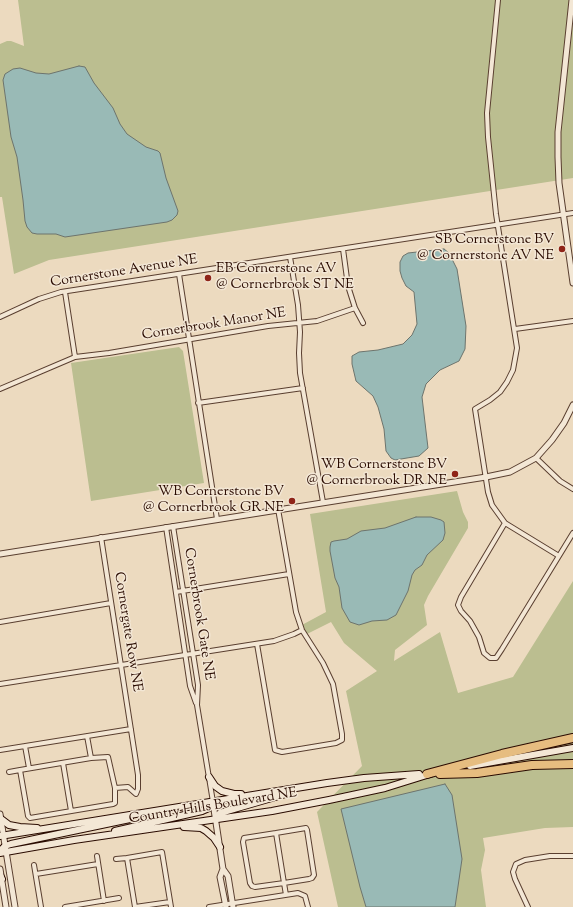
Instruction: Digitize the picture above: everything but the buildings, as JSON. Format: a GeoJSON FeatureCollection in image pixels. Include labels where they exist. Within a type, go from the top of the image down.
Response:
{"type":"FeatureCollection","features":[{"type":"Feature","properties":{"kind":"highway"},"geometry":{"type":"LineString","coordinates":[[427,774],[502,754],[573,738]]}},
{"type":"Feature","properties":{"kind":"highway"},"geometry":{"type":"LineString","coordinates":[[427,774],[463,774],[532,766],[573,764]]}},
{"type":"Feature","properties":{"kind":"main road","name":"Country Hills Boulevard NE"},"geometry":{"type":"LineString","coordinates":[[1,838],[52,828],[267,793],[364,778],[427,774],[573,748]]}},
{"type":"Feature","properties":{"kind":"main road","name":"Country Hills Boulevard NE"},"geometry":{"type":"LineString","coordinates":[[3,850],[272,811],[361,794],[385,788],[427,774]]}},
{"type":"Feature","properties":{"kind":"main road"},"geometry":{"type":"LineString","coordinates":[[209,777],[219,789],[225,792],[234,794],[267,793]]}},
{"type":"Feature","properties":{"kind":"main road"},"geometry":{"type":"LineString","coordinates":[[216,819],[220,813],[307,787]]}},
{"type":"Feature","properties":{"kind":"main road"},"geometry":{"type":"LineString","coordinates":[[74,840],[202,811],[211,807],[213,802]]}},
{"type":"Feature","properties":{"kind":"main road"},"geometry":{"type":"LineString","coordinates":[[3,850],[123,821],[156,811]]}},
{"type":"Feature","properties":{"kind":"main road"},"geometry":{"type":"LineString","coordinates":[[0,816],[6,823],[14,826],[52,828]]}},
{"type":"Feature","properties":{"kind":"main road"},"geometry":{"type":"LineString","coordinates":[[168,826],[201,828],[211,834],[220,847]]}},
{"type":"Feature","properties":{"kind":"street"},"geometry":{"type":"LineString","coordinates":[[498,0],[487,113],[488,138],[498,224],[517,348],[513,370],[500,392],[486,403],[475,409],[488,492],[492,505],[505,523],[559,556]]}},
{"type":"Feature","properties":{"kind":"street"},"geometry":{"type":"LineString","coordinates":[[572,0],[558,132],[559,183],[573,283]]}},
{"type":"Feature","properties":{"kind":"street","name":"Cornerstone Avenue NE"},"geometry":{"type":"LineString","coordinates":[[0,317],[39,299],[65,292],[573,213]]}},
{"type":"Feature","properties":{"kind":"street"},"geometry":{"type":"LineString","coordinates":[[343,248],[345,274],[355,308],[363,323]]}},
{"type":"Feature","properties":{"kind":"street"},"geometry":{"type":"LineString","coordinates":[[290,257],[298,305],[300,332],[299,362],[323,502]]}},
{"type":"Feature","properties":{"kind":"street"},"geometry":{"type":"LineString","coordinates":[[179,274],[217,519]]}},
{"type":"Feature","properties":{"kind":"street"},"geometry":{"type":"LineString","coordinates":[[65,292],[75,357]]}},
{"type":"Feature","properties":{"kind":"street","name":"Cornerbrook Manor NE"},"geometry":{"type":"LineString","coordinates":[[0,389],[75,357],[109,353],[268,326],[316,321],[355,308]]}},
{"type":"Feature","properties":{"kind":"street"},"geometry":{"type":"LineString","coordinates":[[515,329],[573,321]]}},
{"type":"Feature","properties":{"kind":"street"},"geometry":{"type":"LineString","coordinates":[[198,403],[303,388]]}},
{"type":"Feature","properties":{"kind":"street"},"geometry":{"type":"LineString","coordinates":[[0,554],[510,472],[536,458],[552,440],[564,423],[573,405]]}},
{"type":"Feature","properties":{"kind":"street"},"geometry":{"type":"LineString","coordinates":[[536,458],[560,481],[573,489]]}},
{"type":"Feature","properties":{"kind":"street"},"geometry":{"type":"LineString","coordinates":[[257,644],[275,750],[282,752],[339,742],[342,740],[333,684],[323,663],[302,630],[296,612],[278,509]]}},
{"type":"Feature","properties":{"kind":"street"},"geometry":{"type":"LineString","coordinates":[[505,523],[461,596],[458,605],[479,637],[484,653],[490,658],[496,658],[573,533]]}},
{"type":"Feature","properties":{"kind":"street","name":"Cornerbrook Gate NE"},"geometry":{"type":"LineString","coordinates":[[173,526],[183,590],[190,655],[190,686],[197,705],[213,802]]}},
{"type":"Feature","properties":{"kind":"street","name":"Cornerbrook Gate NE"},"geometry":{"type":"LineString","coordinates":[[166,527],[176,592],[198,685],[197,705]]}},
{"type":"Feature","properties":{"kind":"street","name":"Cornergate Row NE"},"geometry":{"type":"LineString","coordinates":[[101,538],[138,775],[138,789],[136,794],[128,787],[115,788]]}},
{"type":"Feature","properties":{"kind":"street"},"geometry":{"type":"LineString","coordinates":[[176,592],[289,574]]}},
{"type":"Feature","properties":{"kind":"street"},"geometry":{"type":"LineString","coordinates":[[0,622],[111,603]]}},
{"type":"Feature","properties":{"kind":"street"},"geometry":{"type":"LineString","coordinates":[[0,684],[257,644],[280,639],[302,630]]}},
{"type":"Feature","properties":{"kind":"street"},"geometry":{"type":"LineString","coordinates":[[0,750],[131,729]]}},
{"type":"Feature","properties":{"kind":"street"},"geometry":{"type":"LineString","coordinates":[[87,736],[91,758]]}},
{"type":"Feature","properties":{"kind":"street"},"geometry":{"type":"LineString","coordinates":[[25,746],[29,768]]}},
{"type":"Feature","properties":{"kind":"street"},"geometry":{"type":"LineString","coordinates":[[9,772],[29,768],[91,758],[108,757],[115,788],[115,803],[30,818],[28,816],[20,770]]}},
{"type":"Feature","properties":{"kind":"street"},"geometry":{"type":"LineString","coordinates":[[63,763],[71,811]]}},
{"type":"Feature","properties":{"kind":"street"},"geometry":{"type":"LineString","coordinates":[[213,802],[223,869],[228,876],[233,905]]}},
{"type":"Feature","properties":{"kind":"street"},"geometry":{"type":"LineString","coordinates":[[0,816],[1,838],[15,907]]}},
{"type":"Feature","properties":{"kind":"street"},"geometry":{"type":"LineString","coordinates":[[304,828],[307,830],[314,877],[309,880],[255,887],[252,886],[250,883],[243,842],[244,838],[276,833],[304,828]]}},
{"type":"Feature","properties":{"kind":"street"},"geometry":{"type":"LineString","coordinates":[[276,833],[286,895]]}},
{"type":"Feature","properties":{"kind":"street"},"geometry":{"type":"LineString","coordinates":[[116,859],[162,852],[171,907]]}},
{"type":"Feature","properties":{"kind":"street"},"geometry":{"type":"LineString","coordinates":[[97,856],[104,901]]}},
{"type":"Feature","properties":{"kind":"street"},"geometry":{"type":"LineString","coordinates":[[528,907],[514,879],[513,872],[516,864],[525,860],[544,857],[573,856]]}},
{"type":"Feature","properties":{"kind":"street"},"geometry":{"type":"LineString","coordinates":[[127,858],[135,907],[170,902]]}},
{"type":"Feature","properties":{"kind":"street"},"geometry":{"type":"LineString","coordinates":[[36,874],[98,864]]}},
{"type":"Feature","properties":{"kind":"street"},"geometry":{"type":"LineString","coordinates":[[34,865],[41,907]]}},
{"type":"Feature","properties":{"kind":"street"},"geometry":{"type":"LineString","coordinates":[[0,869],[6,907]]}},
{"type":"Feature","properties":{"kind":"street"},"geometry":{"type":"LineString","coordinates":[[223,869],[220,877],[225,906]]}},
{"type":"Feature","properties":{"kind":"street"},"geometry":{"type":"LineString","coordinates":[[208,907],[233,905],[286,895],[302,894],[308,907]]}},
{"type":"Feature","properties":{"kind":"street"},"geometry":{"type":"LineString","coordinates":[[65,907],[84,906],[119,898]]}},
{"type":"Feature","properties":{"kind":"green space"},"geometry":{"type":"Polygon","coordinates":[[[18,0],[573,0],[573,178],[49,260],[14,274],[2,197],[0,197],[0,44],[11,41],[24,46],[18,0]]]}},
{"type":"Feature","properties":{"kind":"green space"},"geometry":{"type":"Polygon","coordinates":[[[179,347],[183,351],[204,483],[91,501],[71,363],[179,347]]]}},
{"type":"Feature","properties":{"kind":"green space"},"geometry":{"type":"Polygon","coordinates":[[[457,491],[463,512],[468,522],[468,528],[424,605],[427,625],[395,650],[394,661],[440,632],[458,693],[513,677],[573,581],[573,827],[545,828],[483,838],[485,850],[481,870],[486,907],[338,907],[317,812],[362,766],[346,691],[377,671],[344,643],[331,622],[305,635],[300,626],[326,612],[310,514],[457,491]]]}},
{"type":"Feature","properties":{"kind":"water"},"geometry":{"type":"Polygon","coordinates":[[[79,66],[85,67],[94,83],[113,108],[120,124],[127,134],[146,147],[160,153],[166,178],[178,211],[177,215],[172,220],[65,237],[56,234],[32,233],[27,227],[17,157],[11,137],[3,80],[5,74],[13,69],[20,68],[36,73],[49,74],[79,66]]]}},
{"type":"Feature","properties":{"kind":"water"},"geometry":{"type":"Polygon","coordinates":[[[444,249],[449,253],[457,269],[466,326],[465,349],[459,361],[440,370],[426,384],[422,397],[428,448],[419,456],[395,460],[391,458],[386,451],[384,429],[378,407],[373,396],[356,381],[352,364],[352,356],[359,352],[378,350],[403,344],[412,335],[417,324],[414,292],[406,286],[402,278],[400,262],[403,256],[408,253],[444,249]]]}},
{"type":"Feature","properties":{"kind":"water"},"geometry":{"type":"Polygon","coordinates":[[[416,517],[431,517],[441,520],[444,522],[445,533],[443,540],[427,555],[422,565],[415,570],[412,575],[408,591],[396,615],[387,620],[372,621],[359,625],[350,622],[342,608],[339,587],[335,578],[330,551],[331,542],[347,539],[361,531],[385,528],[416,517]]]}},
{"type":"Feature","properties":{"kind":"water"},"geometry":{"type":"Polygon","coordinates":[[[445,784],[452,795],[462,859],[455,907],[366,907],[341,809],[445,784]]]}},
{"type":"Feature","properties":{"kind":"place","name":"SB Cornerstone BV @ Cornerstone AV NE"},"geometry":{"type":"Point","coordinates":[562,249]}},
{"type":"Feature","properties":{"kind":"place","name":"EB Cornerstone AV @ Cornerbrook ST NE"},"geometry":{"type":"Point","coordinates":[208,278]}},
{"type":"Feature","properties":{"kind":"place","name":"WB Cornerstone BV @ Cornerbrook DR NE"},"geometry":{"type":"Point","coordinates":[455,474]}},
{"type":"Feature","properties":{"kind":"place","name":"WB Cornerstone BV @ Cornerbrook GR NE"},"geometry":{"type":"Point","coordinates":[292,501]}}]}
